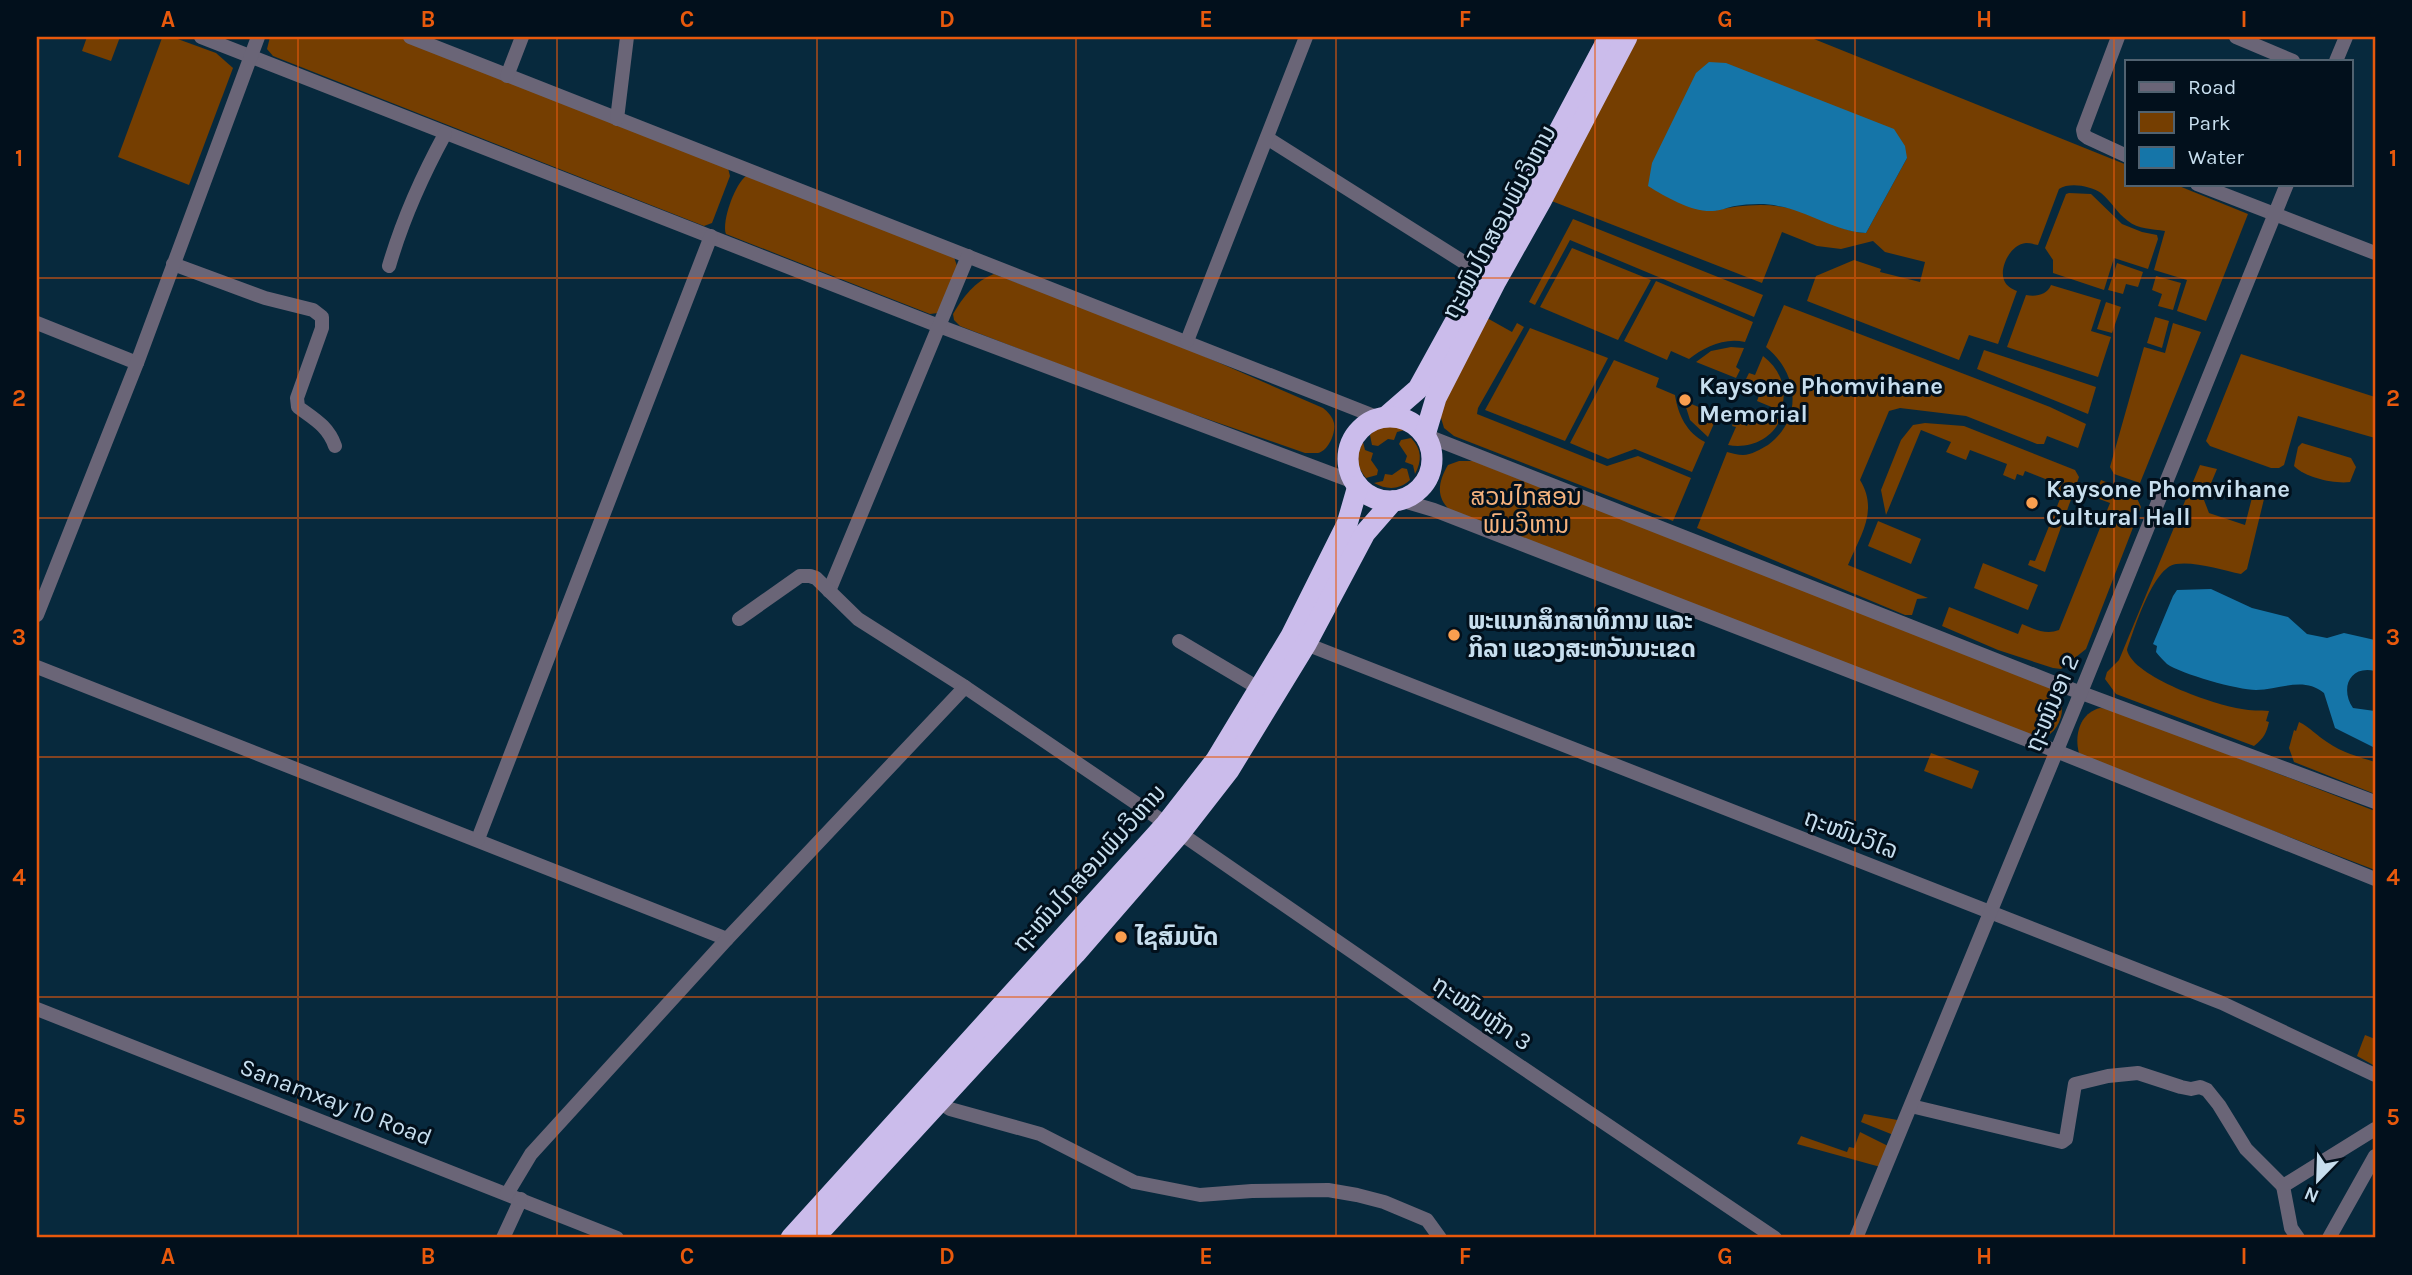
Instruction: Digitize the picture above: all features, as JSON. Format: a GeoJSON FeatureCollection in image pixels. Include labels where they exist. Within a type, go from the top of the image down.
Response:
{"type":"FeatureCollection","features":[{"type":"Feature","properties":{"kind":"highway","name":"ຖະໜົນໄກສອນພົມວິຫານ"},"geometry":{"type":"LineString","coordinates":[[1425,435],[1436,397],[1481,286],[1526,193],[1609,37]]}},
{"type":"Feature","properties":{"kind":"highway","name":"ຖະໜົນໄກສອນພົມວິຫານ"},"geometry":{"type":"LineString","coordinates":[[1383,417],[1418,389],[1627,37]]}},
{"type":"Feature","properties":{"kind":"highway"},"geometry":{"type":"LineString","coordinates":[[1383,417],[1409,421],[1425,435],[1432,457],[1430,474],[1415,493],[1396,500],[1377,499],[1356,484],[1348,467],[1350,443],[1358,430],[1383,417]]}},
{"type":"Feature","properties":{"kind":"highway","name":"ຖະໜົນໄກສອນພົມວິຫານ"},"geometry":{"type":"LineString","coordinates":[[1173,828],[1292,636],[1347,524],[1356,484]]}},
{"type":"Feature","properties":{"kind":"highway","name":"ຖະໜົນໄກສອນພົມວິຫານ"},"geometry":{"type":"LineString","coordinates":[[790,1238],[1016,1004],[1173,828],[1230,770],[1306,644],[1365,533],[1396,500]]}},
{"type":"Feature","properties":{"kind":"highway","name":"ຖະໜົນໄກສອນພົມວິຫານ"},"geometry":{"type":"LineString","coordinates":[[814,1238],[938,1101],[1016,1004]]}},
{"type":"Feature","properties":{"kind":"street"},"geometry":{"type":"LineString","coordinates":[[201,37],[939,326],[1356,484]]}},
{"type":"Feature","properties":{"kind":"street"},"geometry":{"type":"LineString","coordinates":[[37,615],[137,363],[258,37]]}},
{"type":"Feature","properties":{"kind":"street"},"geometry":{"type":"LineString","coordinates":[[410,37],[1383,417]]}},
{"type":"Feature","properties":{"kind":"street"},"geometry":{"type":"LineString","coordinates":[[507,76],[522,37]]}},
{"type":"Feature","properties":{"kind":"street"},"geometry":{"type":"LineString","coordinates":[[617,119],[627,37]]}},
{"type":"Feature","properties":{"kind":"street"},"geometry":{"type":"LineString","coordinates":[[1187,341],[1306,37]]}},
{"type":"Feature","properties":{"kind":"street"},"geometry":{"type":"LineString","coordinates":[[2118,37],[2083,130],[2088,138],[2125,155]]}},
{"type":"Feature","properties":{"kind":"street"},"geometry":{"type":"LineString","coordinates":[[2236,37],[2291,60]]}},
{"type":"Feature","properties":{"kind":"street"},"geometry":{"type":"LineString","coordinates":[[2336,60],[2346,37]]}},
{"type":"Feature","properties":{"kind":"street"},"geometry":{"type":"LineString","coordinates":[[389,266],[400,228],[421,178],[445,134]]}},
{"type":"Feature","properties":{"kind":"street"},"geometry":{"type":"LineString","coordinates":[[1266,138],[1481,286]]}},
{"type":"Feature","properties":{"kind":"street"},"geometry":{"type":"LineString","coordinates":[[2203,186],[2375,253]]}},
{"type":"Feature","properties":{"kind":"street","name":"ຖະໜົນອາ 2"},"geometry":{"type":"LineString","coordinates":[[1856,1238],[2286,186]]}},
{"type":"Feature","properties":{"kind":"street"},"geometry":{"type":"LineString","coordinates":[[478,839],[711,236]]}},
{"type":"Feature","properties":{"kind":"street"},"geometry":{"type":"LineString","coordinates":[[829,591],[968,256]]}},
{"type":"Feature","properties":{"kind":"street"},"geometry":{"type":"LineString","coordinates":[[173,264],[265,298],[313,310],[321,317],[322,328],[297,397],[298,407],[321,423],[331,435],[335,446]]}},
{"type":"Feature","properties":{"kind":"street"},"geometry":{"type":"LineString","coordinates":[[37,323],[137,363]]}},
{"type":"Feature","properties":{"kind":"street"},"geometry":{"type":"LineString","coordinates":[[1425,435],[2081,692],[2375,802]]}},
{"type":"Feature","properties":{"kind":"street"},"geometry":{"type":"LineString","coordinates":[[1396,500],[1434,510],[2056,751],[2375,879]]}},
{"type":"Feature","properties":{"kind":"street","name":"ຖະໜົນຫຼັກ 3"},"geometry":{"type":"LineString","coordinates":[[738,619],[800,576],[816,578],[858,619],[965,687],[1775,1238]]}},
{"type":"Feature","properties":{"kind":"street"},"geometry":{"type":"LineString","coordinates":[[1179,641],[1259,689]]}},
{"type":"Feature","properties":{"kind":"street","name":"ຖະໜົນວິໄລ"},"geometry":{"type":"LineString","coordinates":[[1306,644],[2222,1003],[2375,1075]]}},
{"type":"Feature","properties":{"kind":"street"},"geometry":{"type":"LineString","coordinates":[[37,667],[727,939]]}},
{"type":"Feature","properties":{"kind":"street"},"geometry":{"type":"LineString","coordinates":[[503,1238],[514,1196],[531,1154],[727,939],[965,687]]}},
{"type":"Feature","properties":{"kind":"street","name":"Sanamxay 10 Road"},"geometry":{"type":"LineString","coordinates":[[37,1009],[618,1238]]}},
{"type":"Feature","properties":{"kind":"street"},"geometry":{"type":"LineString","coordinates":[[1911,1106],[2062,1142],[2066,1139],[2075,1084],[2116,1075],[2144,1074],[2181,1087],[2200,1087],[2207,1090],[2219,1105],[2246,1149],[2283,1186],[2291,1228],[2298,1238]]}},
{"type":"Feature","properties":{"kind":"street"},"geometry":{"type":"LineString","coordinates":[[938,1101],[950,1109],[1040,1134],[1134,1182],[1200,1195],[1328,1190],[1357,1195],[1384,1202],[1427,1220],[1440,1238]]}},
{"type":"Feature","properties":{"kind":"street"},"geometry":{"type":"LineString","coordinates":[[2283,1186],[2375,1129]]}},
{"type":"Feature","properties":{"kind":"street"},"geometry":{"type":"LineString","coordinates":[[2329,1238],[2375,1156]]}},
{"type":"Feature","properties":{"kind":"green space"},"geometry":{"type":"Polygon","coordinates":[[[87,37],[120,37],[111,61],[82,51],[87,37]]]}},
{"type":"Feature","properties":{"kind":"green space"},"geometry":{"type":"Polygon","coordinates":[[[270,37],[399,37],[728,168],[730,176],[712,223],[704,226],[273,56],[267,49],[270,37]]]}},
{"type":"Feature","properties":{"kind":"green space"},"geometry":{"type":"Polygon","coordinates":[[[1635,37],[1809,37],[2125,164],[2125,186],[2179,186],[2248,214],[2206,321],[2177,311],[2187,280],[2154,270],[2165,231],[2132,224],[2101,193],[2091,188],[2074,185],[2059,189],[2038,245],[2021,244],[2011,252],[2005,263],[2004,280],[2017,291],[1998,344],[1969,335],[1959,360],[1807,301],[1816,276],[1854,260],[1881,269],[1880,272],[1920,282],[1925,262],[1885,252],[1873,241],[1841,249],[1817,246],[1782,232],[1762,283],[1549,200],[1635,37]],[[1907,158],[1713,211],[1770,205],[1805,212],[1866,233],[1907,158]]]}},
{"type":"Feature","properties":{"kind":"green space"},"geometry":{"type":"Polygon","coordinates":[[[162,38],[175,38],[216,53],[233,68],[189,185],[118,157],[162,38]]]}},
{"type":"Feature","properties":{"kind":"green space"},"geometry":{"type":"Polygon","coordinates":[[[748,175],[954,257],[957,266],[938,313],[930,314],[726,234],[726,220],[731,202],[743,178],[748,175]]]}},
{"type":"Feature","properties":{"kind":"green space"},"geometry":{"type":"Polygon","coordinates":[[[2066,194],[2091,194],[2122,224],[2157,235],[2148,269],[2114,258],[2104,290],[2053,273],[2053,260],[2045,248],[2066,194]]]}},
{"type":"Feature","properties":{"kind":"green space"},"geometry":{"type":"Polygon","coordinates":[[[1573,219],[1763,295],[1754,317],[1570,240],[1535,305],[1529,302],[1573,219]]]}},
{"type":"Feature","properties":{"kind":"green space"},"geometry":{"type":"Polygon","coordinates":[[[1572,248],[1651,280],[1618,340],[1540,307],[1572,248]]]}},
{"type":"Feature","properties":{"kind":"green space"},"geometry":{"type":"Polygon","coordinates":[[[2117,263],[2143,272],[2138,287],[2126,284],[2123,294],[2108,290],[2117,263]]]}},
{"type":"Feature","properties":{"kind":"green space"},"geometry":{"type":"Polygon","coordinates":[[[994,274],[1160,337],[1323,408],[1334,423],[1331,440],[1318,453],[1305,453],[1138,395],[960,326],[954,320],[953,314],[975,285],[994,274]]]}},
{"type":"Feature","properties":{"kind":"green space"},"geometry":{"type":"Polygon","coordinates":[[[2156,276],[2181,283],[2173,310],[2158,306],[2162,294],[2152,290],[2156,276]]]}},
{"type":"Feature","properties":{"kind":"green space"},"geometry":{"type":"Polygon","coordinates":[[[1656,281],[1753,322],[1745,342],[1715,344],[1689,359],[1671,351],[1667,360],[1624,341],[1656,281]]]}},
{"type":"Feature","properties":{"kind":"green space"},"geometry":{"type":"Polygon","coordinates":[[[2051,285],[2101,300],[2091,331],[2111,337],[2098,377],[2007,347],[2026,295],[2041,295],[2051,285]]]}},
{"type":"Feature","properties":{"kind":"green space"},"geometry":{"type":"Polygon","coordinates":[[[2106,302],[2121,307],[2112,333],[2097,329],[2106,302]]]}},
{"type":"Feature","properties":{"kind":"green space"},"geometry":{"type":"Polygon","coordinates":[[[1784,305],[2050,407],[2086,424],[2078,448],[2047,436],[2044,444],[2037,444],[1966,416],[1900,408],[1889,411],[1860,480],[1868,502],[1868,513],[1848,565],[1928,598],[1917,599],[1912,615],[1905,615],[1697,528],[1727,452],[1743,455],[1759,450],[1780,434],[1787,422],[1792,409],[1790,382],[1785,369],[1766,347],[1784,305]]]}},
{"type":"Feature","properties":{"kind":"green space"},"geometry":{"type":"Polygon","coordinates":[[[2155,317],[2169,321],[2162,348],[2147,343],[2155,317]]]}},
{"type":"Feature","properties":{"kind":"green space"},"geometry":{"type":"Polygon","coordinates":[[[1487,318],[1512,332],[1517,323],[1524,327],[1477,414],[1607,466],[1638,456],[1691,478],[1673,521],[1454,436],[1444,428],[1439,411],[1487,318]]]}},
{"type":"Feature","properties":{"kind":"green space"},"geometry":{"type":"Polygon","coordinates":[[[2173,323],[2201,332],[2140,483],[2114,474],[2110,467],[2144,347],[2165,353],[2173,323]]]}},
{"type":"Feature","properties":{"kind":"green space"},"geometry":{"type":"Polygon","coordinates":[[[1530,328],[1608,358],[1565,441],[1485,410],[1530,328]]]}},
{"type":"Feature","properties":{"kind":"green space"},"geometry":{"type":"Polygon","coordinates":[[[1731,347],[1744,348],[1736,367],[1740,370],[1736,378],[1696,362],[1711,351],[1731,347]]]}},
{"type":"Feature","properties":{"kind":"green space"},"geometry":{"type":"Polygon","coordinates":[[[1984,350],[2096,387],[2088,414],[1977,369],[1984,350]]]}},
{"type":"Feature","properties":{"kind":"green space"},"geometry":{"type":"Polygon","coordinates":[[[2241,354],[2375,397],[2375,438],[2298,416],[2284,465],[2279,468],[2271,468],[2210,446],[2206,441],[2241,354]]]}},
{"type":"Feature","properties":{"kind":"green space"},"geometry":{"type":"Polygon","coordinates":[[[1763,356],[1774,367],[1781,380],[1784,395],[1781,411],[1757,401],[1762,388],[1745,381],[1749,373],[1755,375],[1763,356]]]}},
{"type":"Feature","properties":{"kind":"green space"},"geometry":{"type":"Polygon","coordinates":[[[1614,360],[1659,378],[1656,387],[1675,395],[1684,423],[1693,434],[1705,442],[1692,472],[1635,449],[1608,459],[1570,443],[1614,360]]]}},
{"type":"Feature","properties":{"kind":"green space"},"geometry":{"type":"Polygon","coordinates":[[[1684,401],[1723,417],[1722,421],[1716,419],[1708,437],[1690,420],[1684,401]]]}},
{"type":"Feature","properties":{"kind":"green space"},"geometry":{"type":"Polygon","coordinates":[[[1754,409],[1780,420],[1776,427],[1758,442],[1744,446],[1728,445],[1736,427],[1732,426],[1734,421],[1747,426],[1754,409]]]}},
{"type":"Feature","properties":{"kind":"green space"},"geometry":{"type":"Polygon","coordinates":[[[1925,423],[1964,426],[2075,470],[2079,477],[2045,572],[2028,565],[2030,560],[2035,561],[2062,494],[2056,491],[2058,484],[2025,471],[2023,476],[2017,474],[2015,480],[2003,475],[2007,464],[1970,450],[1966,460],[1946,452],[1951,442],[1921,430],[1886,515],[1881,490],[1901,440],[1913,425],[1925,423]]]}},
{"type":"Feature","properties":{"kind":"green space"},"geometry":{"type":"Polygon","coordinates":[[[1393,425],[1405,430],[1397,432],[1394,440],[1388,439],[1378,446],[1372,445],[1372,433],[1393,425]]]}},
{"type":"Feature","properties":{"kind":"green space"},"geometry":{"type":"Polygon","coordinates":[[[1411,438],[1420,455],[1415,474],[1413,465],[1405,462],[1407,456],[1399,444],[1401,440],[1411,438]]]}},
{"type":"Feature","properties":{"kind":"green space"},"geometry":{"type":"Polygon","coordinates":[[[1363,442],[1365,450],[1373,453],[1371,460],[1378,470],[1377,475],[1366,478],[1358,460],[1363,442]]]}},
{"type":"Feature","properties":{"kind":"green space"},"geometry":{"type":"Polygon","coordinates":[[[2302,443],[2351,458],[2356,467],[2350,482],[2320,479],[2294,466],[2298,447],[2302,443]]]}},
{"type":"Feature","properties":{"kind":"green space","name":"ສວນໄກສອນ ພົມວິຫານ"},"geometry":{"type":"Polygon","coordinates":[[[1459,461],[1474,461],[2055,689],[2062,702],[2058,724],[2042,739],[1452,512],[1443,501],[1440,484],[1448,465],[1459,461]]]}},
{"type":"Feature","properties":{"kind":"green space"},"geometry":{"type":"Polygon","coordinates":[[[2200,465],[2217,469],[2204,500],[2209,513],[2245,525],[2256,482],[2262,487],[2264,499],[2247,569],[2241,574],[2191,564],[2176,564],[2168,568],[2152,587],[2145,601],[2127,650],[2144,670],[2195,696],[2248,710],[2269,711],[2266,733],[2254,746],[2116,694],[2105,679],[2107,672],[2119,660],[2200,465]]]}},
{"type":"Feature","properties":{"kind":"green space"},"geometry":{"type":"Polygon","coordinates":[[[1402,468],[1407,469],[1410,480],[1402,486],[1388,488],[1374,483],[1383,481],[1385,474],[1392,475],[1402,468]]]}},
{"type":"Feature","properties":{"kind":"green space"},"geometry":{"type":"Polygon","coordinates":[[[2101,480],[2135,494],[2141,507],[2086,649],[2061,669],[2053,668],[1998,650],[1942,626],[1949,607],[2018,634],[2022,624],[2045,632],[2059,630],[2110,503],[2094,497],[2101,480]]]}},
{"type":"Feature","properties":{"kind":"green space"},"geometry":{"type":"Polygon","coordinates":[[[1878,521],[1921,539],[1911,564],[1868,546],[1878,521]]]}},
{"type":"Feature","properties":{"kind":"green space"},"geometry":{"type":"Polygon","coordinates":[[[1983,563],[2038,585],[2028,610],[1974,588],[1983,563]]]}},
{"type":"Feature","properties":{"kind":"green space"},"geometry":{"type":"Polygon","coordinates":[[[2100,708],[2111,709],[2375,811],[2375,870],[2087,759],[2079,753],[2078,732],[2083,720],[2100,708]]]}},
{"type":"Feature","properties":{"kind":"green space"},"geometry":{"type":"Polygon","coordinates":[[[2299,722],[2338,749],[2375,762],[2375,794],[2294,762],[2289,748],[2299,722]]]}},
{"type":"Feature","properties":{"kind":"green space"},"geometry":{"type":"Polygon","coordinates":[[[1931,753],[1979,771],[1972,789],[1924,771],[1931,753]]]}},
{"type":"Feature","properties":{"kind":"green space"},"geometry":{"type":"Polygon","coordinates":[[[2365,1035],[2375,1039],[2375,1066],[2357,1056],[2365,1035]]]}},
{"type":"Feature","properties":{"kind":"green space"},"geometry":{"type":"Polygon","coordinates":[[[1864,1114],[1903,1121],[1896,1136],[1861,1122],[1864,1114]]]}},
{"type":"Feature","properties":{"kind":"green space"},"geometry":{"type":"Polygon","coordinates":[[[1860,1132],[1892,1148],[1884,1168],[1797,1144],[1801,1136],[1847,1152],[1849,1147],[1854,1148],[1860,1132]]]}},
{"type":"Feature","properties":{"kind":"water"},"geometry":{"type":"Polygon","coordinates":[[[1709,62],[1726,63],[1894,129],[1905,146],[1907,158],[1866,233],[1844,229],[1773,205],[1745,205],[1705,211],[1679,203],[1648,186],[1652,163],[1696,73],[1709,62]]]}},
{"type":"Feature","properties":{"kind":"water"},"geometry":{"type":"Polygon","coordinates":[[[2211,589],[2252,608],[2288,617],[2307,634],[2327,638],[2344,633],[2375,640],[2375,671],[2366,670],[2353,675],[2347,686],[2347,693],[2353,708],[2375,711],[2375,748],[2335,728],[2324,693],[2316,688],[2291,685],[2248,689],[2197,677],[2167,664],[2156,652],[2157,646],[2153,644],[2173,596],[2177,590],[2211,589]]]}},
{"type":"Feature","properties":{"kind":"place","name":"Kaysone Phomvihane Memorial"},"geometry":{"type":"Point","coordinates":[1685,400]}},
{"type":"Feature","properties":{"kind":"place","name":"Kaysone Phomvihane Cultural Hall"},"geometry":{"type":"Point","coordinates":[2032,503]}},
{"type":"Feature","properties":{"kind":"place","name":"ພະແນກສຶກສາທິການ ແລະ ກິລາ ແຂວງສະຫວັນນະເຂດ"},"geometry":{"type":"Point","coordinates":[1454,635]}},
{"type":"Feature","properties":{"kind":"place","name":"ໄຊສົມບັດ"},"geometry":{"type":"Point","coordinates":[1121,937]}}]}
